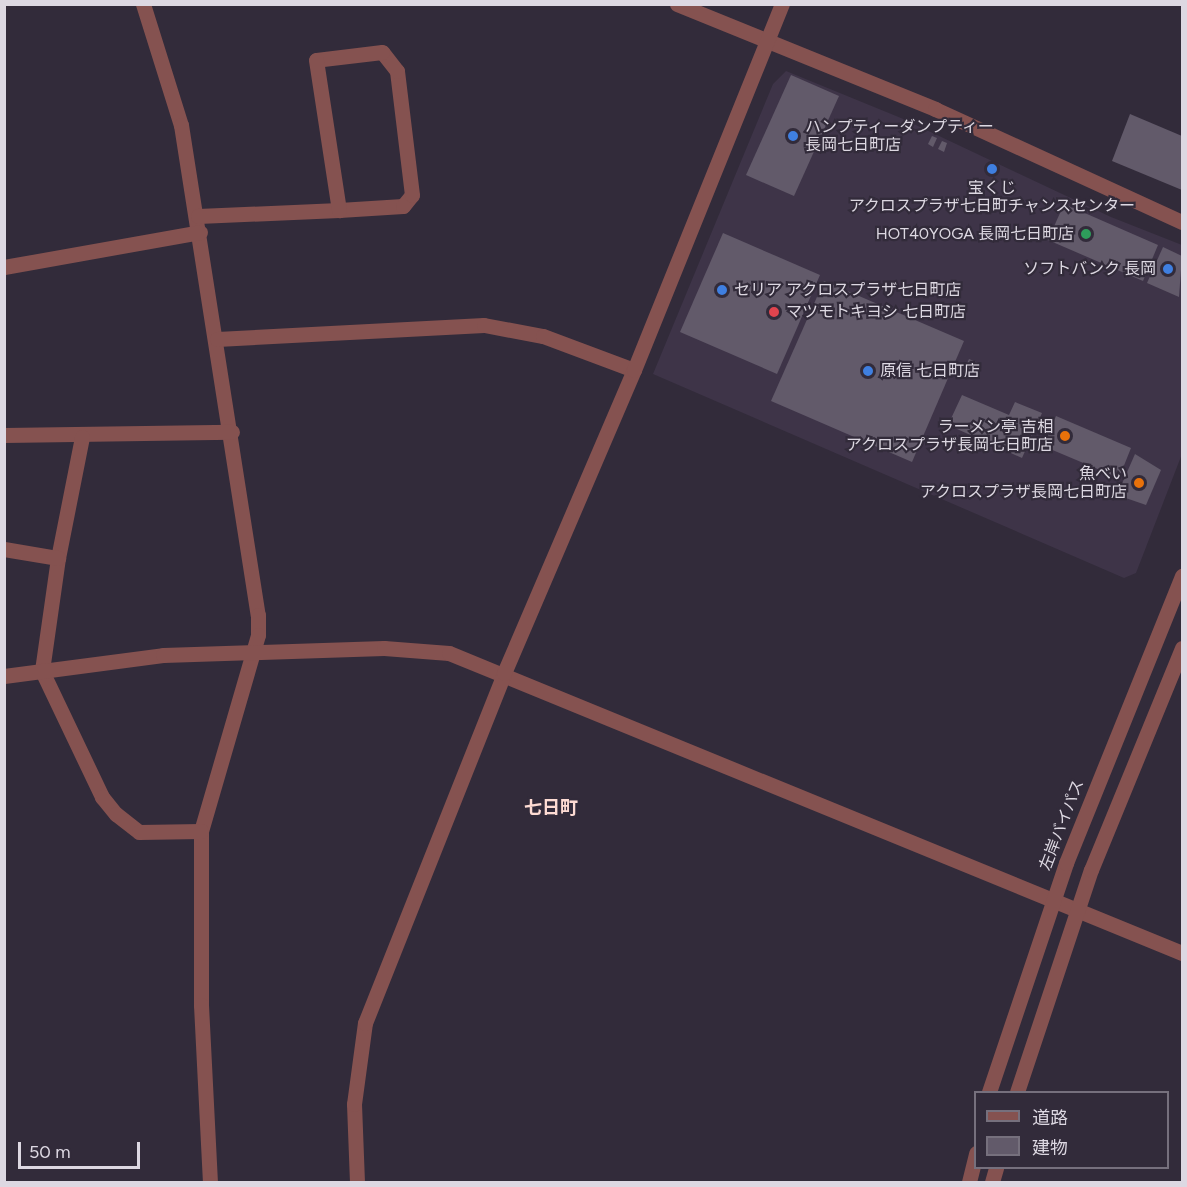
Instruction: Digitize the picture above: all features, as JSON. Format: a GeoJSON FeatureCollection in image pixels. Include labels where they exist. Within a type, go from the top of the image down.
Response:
{"type":"FeatureCollection","features":[{"type":"Feature","properties":{"kind":"street"},"geometry":{"type":"LineString","coordinates":[[143,4],[181,125],[232,432],[258,615],[254,651],[201,831],[201,993],[210,1182]]}},
{"type":"Feature","properties":{"kind":"street"},"geometry":{"type":"LineString","coordinates":[[677,4],[934,109],[1182,222]]}},
{"type":"Feature","properties":{"kind":"street"},"geometry":{"type":"LineString","coordinates":[[357,1182],[354,1104],[365,1023],[504,673],[634,370],[782,4]]}},
{"type":"Feature","properties":{"kind":"street"},"geometry":{"type":"LineString","coordinates":[[4,267],[199,224],[403,206],[412,195],[397,71],[382,52],[316,60],[339,210]]}},
{"type":"Feature","properties":{"kind":"street"},"geometry":{"type":"LineString","coordinates":[[217,339],[484,325],[543,336],[634,370]]}},
{"type":"Feature","properties":{"kind":"street"},"geometry":{"type":"LineString","coordinates":[[4,435],[82,437],[232,432]]}},
{"type":"Feature","properties":{"kind":"street"},"geometry":{"type":"LineString","coordinates":[[82,437],[58,558],[42,671],[102,797],[116,814],[139,832],[201,831]]}},
{"type":"Feature","properties":{"kind":"street"},"geometry":{"type":"LineString","coordinates":[[4,549],[58,558]]}},
{"type":"Feature","properties":{"kind":"street","name":"左岸バイパス"},"geometry":{"type":"LineString","coordinates":[[989,1091],[1054,901],[1182,576]]}},
{"type":"Feature","properties":{"kind":"street"},"geometry":{"type":"LineString","coordinates":[[1017,1091],[1077,909],[1128,772],[1182,648]]}},
{"type":"Feature","properties":{"kind":"street"},"geometry":{"type":"LineString","coordinates":[[4,676],[163,655],[254,651],[429,649],[504,673],[1182,952]]}},
{"type":"Feature","properties":{"kind":"street"},"geometry":{"type":"LineString","coordinates":[[969,1182],[974,1158]]}},
{"type":"Feature","properties":{"kind":"shaded area"},"geometry":{"type":"Polygon","coordinates":[[[786,71],[901,118],[1111,217],[1182,245],[1182,454],[1136,573],[1124,578],[653,374],[773,84],[786,71]]]}},
{"type":"Feature","properties":{"kind":"building","name":"ハンプティーダンプティー 長岡七日町店"},"geometry":{"type":"Polygon","coordinates":[[[791,75],[839,96],[794,196],[746,175],[791,75]]]}},
{"type":"Feature","properties":{"kind":"building"},"geometry":{"type":"Polygon","coordinates":[[[1130,114],[1182,136],[1182,190],[1112,161],[1130,114]]]}},
{"type":"Feature","properties":{"kind":"building"},"geometry":{"type":"Polygon","coordinates":[[[932,136],[937,138],[933,147],[928,144],[932,136]]]}},
{"type":"Feature","properties":{"kind":"building"},"geometry":{"type":"Polygon","coordinates":[[[942,141],[947,143],[944,152],[938,149],[942,141]]]}},
{"type":"Feature","properties":{"kind":"building","name":"宝くじ アクロスプラザ七日町チャンスセンター"},"geometry":{"type":"Polygon","coordinates":[[[991,164],[997,167],[994,175],[987,172],[991,164]]]}},
{"type":"Feature","properties":{"kind":"building"},"geometry":{"type":"Polygon","coordinates":[[[1064,204],[1158,245],[1143,281],[1048,240],[1064,204]]]}},
{"type":"Feature","properties":{"kind":"building"},"geometry":{"type":"Polygon","coordinates":[[[723,233],[820,275],[777,374],[680,332],[723,233]]]}},
{"type":"Feature","properties":{"kind":"building","name":"ソフトバンク 長岡"},"geometry":{"type":"Polygon","coordinates":[[[1163,247],[1182,256],[1179,297],[1147,283],[1163,247]]]}},
{"type":"Feature","properties":{"kind":"building","name":"原信 七日町店"},"geometry":{"type":"Polygon","coordinates":[[[824,281],[964,341],[912,462],[771,401],[824,281]]]}},
{"type":"Feature","properties":{"kind":"building"},"geometry":{"type":"Polygon","coordinates":[[[969,359],[981,364],[975,378],[963,372],[969,359]]]}},
{"type":"Feature","properties":{"kind":"building"},"geometry":{"type":"Polygon","coordinates":[[[962,395],[1009,415],[1015,402],[1042,413],[1022,458],[948,425],[962,395]]]}},
{"type":"Feature","properties":{"kind":"building"},"geometry":{"type":"Polygon","coordinates":[[[1056,416],[1131,448],[1119,478],[1043,446],[1056,416]]]}},
{"type":"Feature","properties":{"kind":"building","name":"魚べい アクロスプラザ長岡七日町店"},"geometry":{"type":"Polygon","coordinates":[[[1135,454],[1161,470],[1146,505],[1117,495],[1135,454]]]}},
{"type":"Feature","properties":{"kind":"place","name":"ハンプティーダンプティー 長岡七日町店"},"geometry":{"type":"Point","coordinates":[793,136]}},
{"type":"Feature","properties":{"kind":"place","name":"宝くじ アクロスプラザ七日町チャンスセンター"},"geometry":{"type":"Point","coordinates":[992,169]}},
{"type":"Feature","properties":{"kind":"place","name":"HOT40YOGA 長岡七日町店"},"geometry":{"type":"Point","coordinates":[1086,234]}},
{"type":"Feature","properties":{"kind":"place","name":"ソフトバンク 長岡"},"geometry":{"type":"Point","coordinates":[1168,269]}},
{"type":"Feature","properties":{"kind":"place","name":"セリア アクロスプラザ七日町店"},"geometry":{"type":"Point","coordinates":[722,290]}},
{"type":"Feature","properties":{"kind":"place","name":"マツモトキヨシ 七日町店"},"geometry":{"type":"Point","coordinates":[774,312]}},
{"type":"Feature","properties":{"kind":"place","name":"原信 七日町店"},"geometry":{"type":"Point","coordinates":[868,371]}},
{"type":"Feature","properties":{"kind":"place","name":"ラーメン亭 吉相 アクロスプラザ長岡七日町店"},"geometry":{"type":"Point","coordinates":[1065,436]}},
{"type":"Feature","properties":{"kind":"place","name":"魚べい アクロスプラザ長岡七日町店"},"geometry":{"type":"Point","coordinates":[1139,483]}},
{"type":"Feature","properties":{"kind":"district","name":"七日町"},"geometry":{"type":"Point","coordinates":[551,808]}}]}
